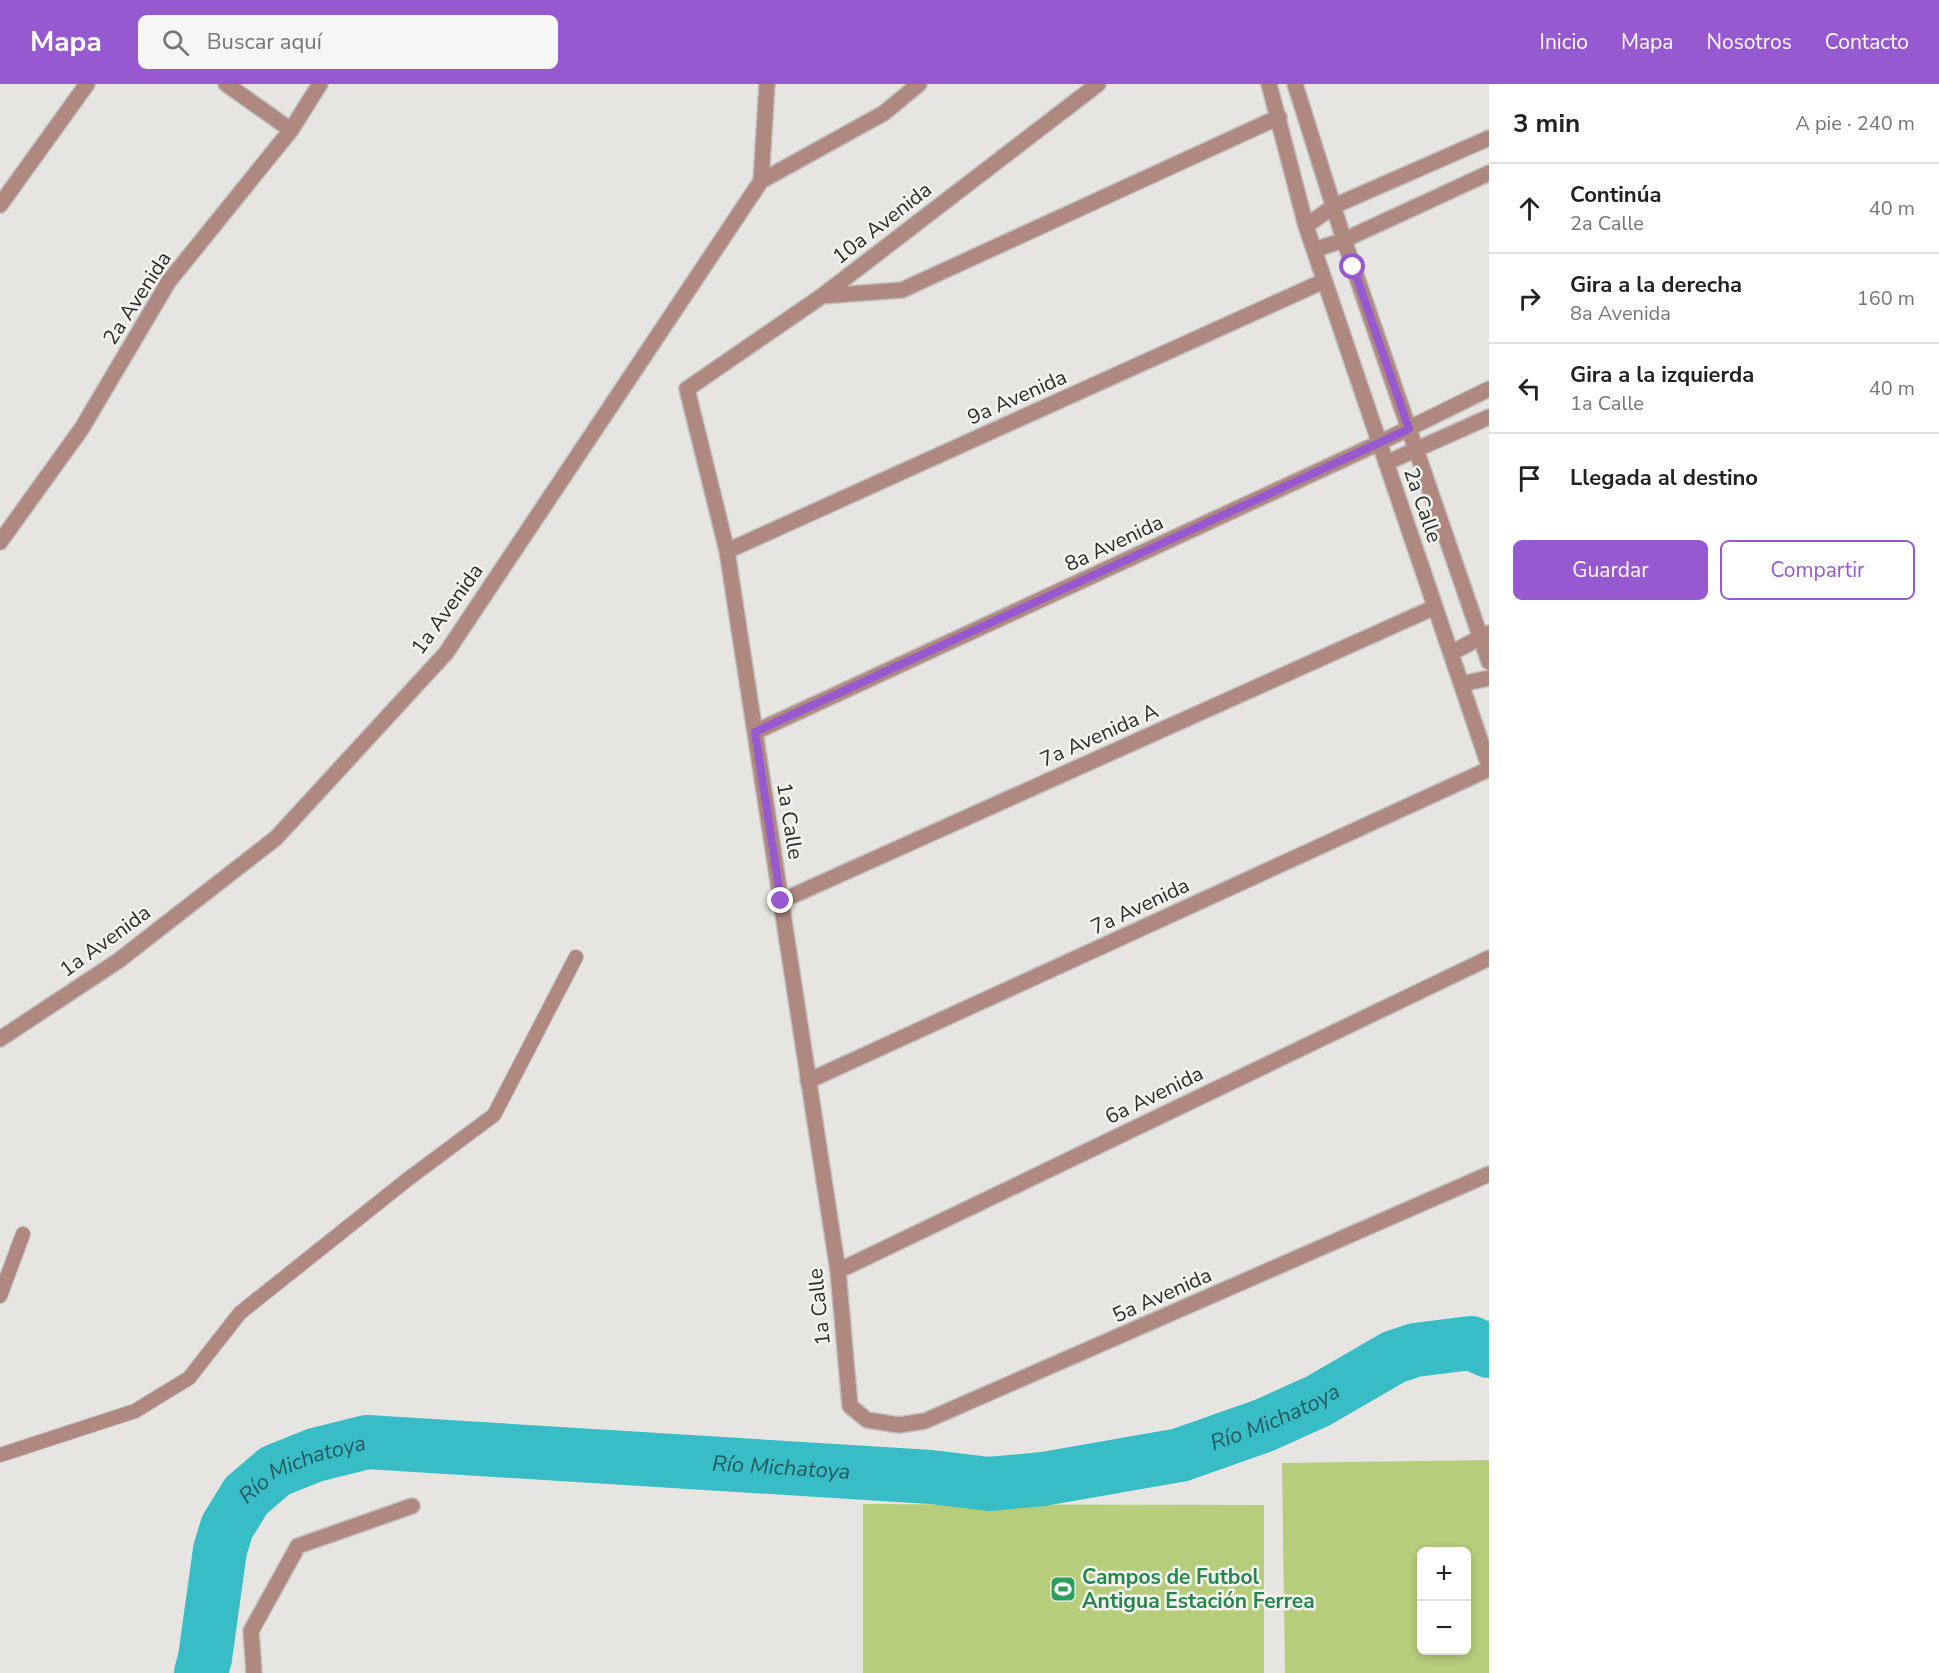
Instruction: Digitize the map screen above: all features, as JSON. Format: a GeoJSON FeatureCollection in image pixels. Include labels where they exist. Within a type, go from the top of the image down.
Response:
{"type":"FeatureCollection","features":[{"type":"Feature","properties":{"kind":"street"},"geometry":{"type":"LineString","coordinates":[[0,205],[87,84]]}},
{"type":"Feature","properties":{"kind":"street"},"geometry":{"type":"LineString","coordinates":[[226,84],[291,130]]}},
{"type":"Feature","properties":{"kind":"street","name":"2a Avenida"},"geometry":{"type":"LineString","coordinates":[[0,543],[82,428],[169,281],[291,130],[321,84]]}},
{"type":"Feature","properties":{"kind":"street"},"geometry":{"type":"LineString","coordinates":[[761,181],[767,84]]}},
{"type":"Feature","properties":{"kind":"street"},"geometry":{"type":"LineString","coordinates":[[761,181],[884,113],[919,84]]}},
{"type":"Feature","properties":{"kind":"street","name":"10a Avenida"},"geometry":{"type":"LineString","coordinates":[[687,389],[822,296],[1098,84]]}},
{"type":"Feature","properties":{"kind":"street","name":"2a Calle"},"geometry":{"type":"LineString","coordinates":[[1269,84],[1306,226],[1489,767]]}},
{"type":"Feature","properties":{"kind":"street","name":"2a Calle"},"geometry":{"type":"LineString","coordinates":[[1295,84],[1344,240],[1409,429],[1485,635],[1489,662]]}},
{"type":"Feature","properties":{"kind":"street"},"geometry":{"type":"LineString","coordinates":[[822,296],[902,290],[1279,117]]}},
{"type":"Feature","properties":{"kind":"street"},"geometry":{"type":"LineString","coordinates":[[1306,226],[1334,206],[1489,138]]}},
{"type":"Feature","properties":{"kind":"street"},"geometry":{"type":"LineString","coordinates":[[1314,250],[1344,240],[1489,173]]}},
{"type":"Feature","properties":{"kind":"street","name":"1a Avenida"},"geometry":{"type":"LineString","coordinates":[[0,1039],[118,961],[276,838],[446,652],[761,181]]}},
{"type":"Feature","properties":{"kind":"street","name":"9a Avenida"},"geometry":{"type":"LineString","coordinates":[[727,551],[1324,281]]}},
{"type":"Feature","properties":{"kind":"street","name":"1a Calle"},"geometry":{"type":"LineString","coordinates":[[687,389],[727,551],[837,1270],[850,1406]]}},
{"type":"Feature","properties":{"kind":"street","name":"8a Avenida"},"geometry":{"type":"LineString","coordinates":[[755,732],[1409,429],[1489,389]]}},
{"type":"Feature","properties":{"kind":"street"},"geometry":{"type":"LineString","coordinates":[[1386,463],[1489,417]]}},
{"type":"Feature","properties":{"kind":"street","name":"7a Avenida A"},"geometry":{"type":"LineString","coordinates":[[781,901],[1435,607]]}},
{"type":"Feature","properties":{"kind":"street"},"geometry":{"type":"LineString","coordinates":[[1451,653],[1485,635]]}},
{"type":"Feature","properties":{"kind":"street"},"geometry":{"type":"LineString","coordinates":[[1461,684],[1489,678]]}},
{"type":"Feature","properties":{"kind":"street","name":"7a Avenida"},"geometry":{"type":"LineString","coordinates":[[808,1081],[1489,767]]}},
{"type":"Feature","properties":{"kind":"street","name":"6a Avenida"},"geometry":{"type":"LineString","coordinates":[[837,1270],[1489,958]]}},
{"type":"Feature","properties":{"kind":"street","name":"5a Avenida"},"geometry":{"type":"LineString","coordinates":[[850,1406],[867,1420],[899,1425],[926,1422],[1489,1174]]}},
{"type":"Feature","properties":{"kind":"street"},"geometry":{"type":"LineString","coordinates":[[254,1673],[251,1631],[298,1546],[412,1506]]}},
{"type":"Feature","properties":{"kind":"lane"},"geometry":{"type":"LineString","coordinates":[[0,1455],[135,1411],[189,1378],[240,1313],[408,1179],[494,1115],[576,957]]}},
{"type":"Feature","properties":{"kind":"lane"},"geometry":{"type":"LineString","coordinates":[[0,1296],[23,1234]]}},
{"type":"Feature","properties":{"kind":"green space","name":"Campos de Futbol Antigua Estación Ferrea"},"geometry":{"type":"Polygon","coordinates":[[[1489,1460],[1489,1673],[1285,1673],[1282,1463],[1489,1460]]]}},
{"type":"Feature","properties":{"kind":"green space","name":"Campos de Futbol Antigua Estación Ferrea"},"geometry":{"type":"Polygon","coordinates":[[[863,1504],[1264,1505],[1264,1673],[863,1673],[863,1504]]]}},
{"type":"Feature","properties":{"kind":"waterway","name":"Río Michatoya"},"geometry":{"type":"LineString","coordinates":[[201,1673],[220,1550],[227,1527],[246,1496],[275,1471],[315,1455],[367,1442],[931,1477],[989,1484],[1043,1479],[1180,1455],[1265,1425],[1318,1401],[1394,1357],[1415,1350],[1471,1343],[1489,1351]]}},
{"type":"Feature","properties":{"kind":"place","name":"Campos de Futbol Antigua Estación Ferrea"},"geometry":{"type":"Point","coordinates":[1063,1589]}},
{"type":"Feature","properties":{"kind":"route"},"geometry":{"type":"LineString","coordinates":[[781,901],[755,732],[1409,429],[1353,267]]}}]}
